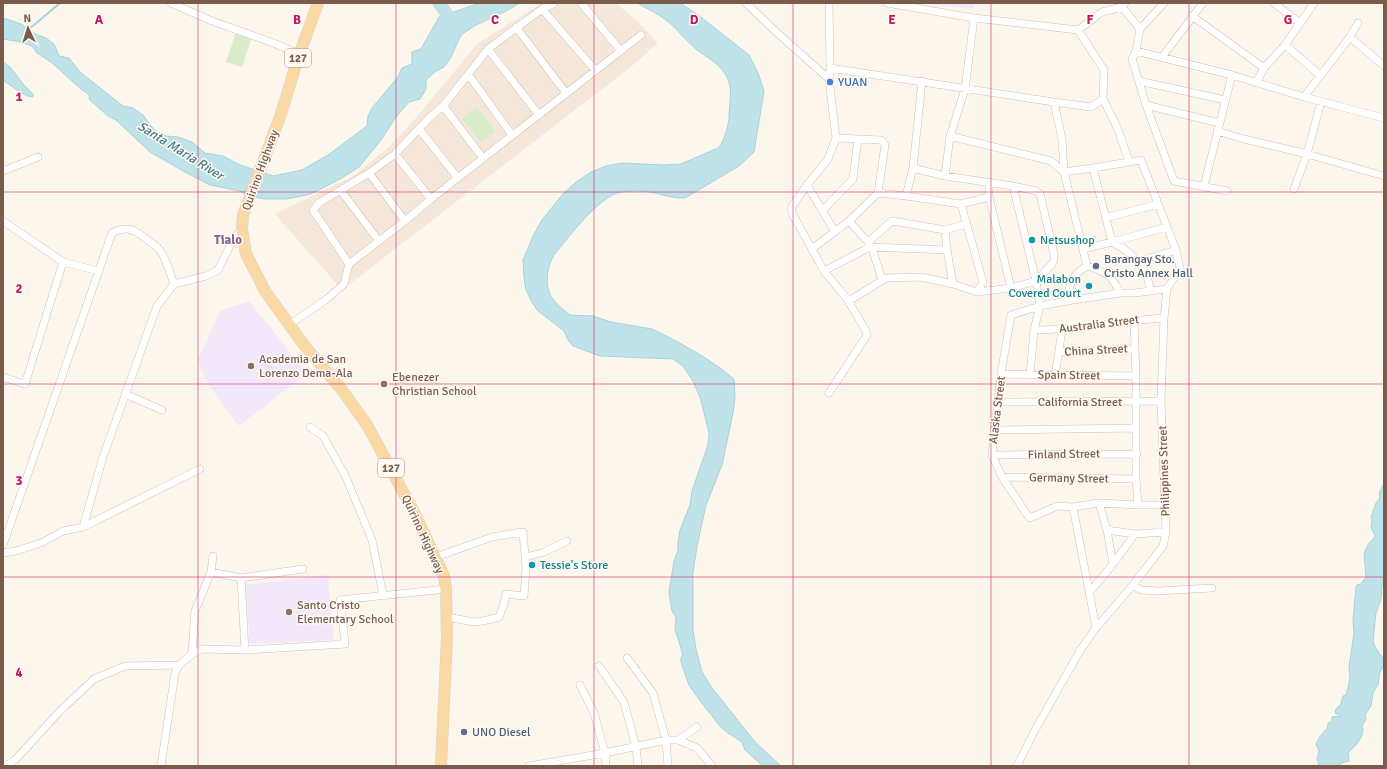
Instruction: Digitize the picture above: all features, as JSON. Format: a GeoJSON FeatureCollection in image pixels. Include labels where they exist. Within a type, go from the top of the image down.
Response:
{"type":"FeatureCollection","features":[{"type":"Feature","properties":{"kind":"main road","name":"Quirino Highway"},"geometry":{"type":"LineString","coordinates":[[318,3],[299,54],[281,114],[247,204],[242,229],[246,254],[265,291],[289,326],[342,390],[367,425],[400,485],[444,576],[447,617],[441,766]]}},
{"type":"Feature","properties":{"kind":"street"},"geometry":{"type":"LineString","coordinates":[[171,3],[212,21],[271,42],[299,54]]}},
{"type":"Feature","properties":{"kind":"street"},"geometry":{"type":"LineString","coordinates":[[349,264],[314,210],[319,203],[369,173],[395,154],[428,119],[443,106],[488,49],[542,9],[554,3]]}},
{"type":"Feature","properties":{"kind":"street"},"geometry":{"type":"LineString","coordinates":[[581,3],[621,51]]}},
{"type":"Feature","properties":{"kind":"street"},"geometry":{"type":"LineString","coordinates":[[746,3],[829,79]]}},
{"type":"Feature","properties":{"kind":"street"},"geometry":{"type":"LineString","coordinates":[[829,3],[829,79],[836,138],[828,158],[791,208],[824,271],[847,299],[867,335],[829,393]]}},
{"type":"Feature","properties":{"kind":"street"},"geometry":{"type":"LineString","coordinates":[[887,3],[974,18],[1078,30],[1102,12],[1124,5],[1140,29]]}},
{"type":"Feature","properties":{"kind":"street"},"geometry":{"type":"LineString","coordinates":[[1164,3],[1140,29],[1136,51],[1132,59],[1146,105],[1174,181],[1227,191]]}},
{"type":"Feature","properties":{"kind":"street"},"geometry":{"type":"LineString","coordinates":[[1162,57],[1202,3]]}},
{"type":"Feature","properties":{"kind":"street"},"geometry":{"type":"LineString","coordinates":[[1274,3],[1300,24]]}},
{"type":"Feature","properties":{"kind":"street"},"geometry":{"type":"LineString","coordinates":[[1256,82],[1264,68],[1285,45],[1314,3]]}},
{"type":"Feature","properties":{"kind":"street"},"geometry":{"type":"LineString","coordinates":[[542,9],[595,70]]}},
{"type":"Feature","properties":{"kind":"street"},"geometry":{"type":"LineString","coordinates":[[1192,16],[1264,68]]}},
{"type":"Feature","properties":{"kind":"street"},"geometry":{"type":"LineString","coordinates":[[945,176],[950,136],[965,89],[974,18]]}},
{"type":"Feature","properties":{"kind":"street"},"geometry":{"type":"LineString","coordinates":[[1304,97],[1350,37],[1358,23]]}},
{"type":"Feature","properties":{"kind":"street"},"geometry":{"type":"LineString","coordinates":[[516,28],[566,93]]}},
{"type":"Feature","properties":{"kind":"street"},"geometry":{"type":"LineString","coordinates":[[1078,30],[1104,70],[1103,99],[1117,127],[1129,161]]}},
{"type":"Feature","properties":{"kind":"street"},"geometry":{"type":"LineString","coordinates":[[289,326],[327,299],[344,284],[349,264],[641,35]]}},
{"type":"Feature","properties":{"kind":"street"},"geometry":{"type":"LineString","coordinates":[[1350,37],[1384,66]]}},
{"type":"Feature","properties":{"kind":"street"},"geometry":{"type":"LineString","coordinates":[[1285,45],[1320,75]]}},
{"type":"Feature","properties":{"kind":"street"},"geometry":{"type":"LineString","coordinates":[[488,49],[539,115]]}},
{"type":"Feature","properties":{"kind":"street"},"geometry":{"type":"LineString","coordinates":[[1136,51],[1232,75],[1321,102],[1384,118]]}},
{"type":"Feature","properties":{"kind":"street"},"geometry":{"type":"LineString","coordinates":[[830,68],[1091,107],[1103,99]]}},
{"type":"Feature","properties":{"kind":"street"},"geometry":{"type":"LineString","coordinates":[[468,74],[512,135]]}},
{"type":"Feature","properties":{"kind":"street"},"geometry":{"type":"LineString","coordinates":[[1204,186],[1232,75]]}},
{"type":"Feature","properties":{"kind":"street"},"geometry":{"type":"LineString","coordinates":[[906,196],[913,168],[922,81]]}},
{"type":"Feature","properties":{"kind":"street"},"geometry":{"type":"LineString","coordinates":[[1139,81],[1225,100]]}},
{"type":"Feature","properties":{"kind":"street"},"geometry":{"type":"LineString","coordinates":[[1054,102],[1062,139],[1064,172],[1087,266]]}},
{"type":"Feature","properties":{"kind":"street"},"geometry":{"type":"LineString","coordinates":[[1294,189],[1307,154],[1321,102]]}},
{"type":"Feature","properties":{"kind":"street"},"geometry":{"type":"LineString","coordinates":[[1146,105],[1219,123]]}},
{"type":"Feature","properties":{"kind":"street"},"geometry":{"type":"LineString","coordinates":[[443,106],[483,158]]}},
{"type":"Feature","properties":{"kind":"street"},"geometry":{"type":"LineString","coordinates":[[419,129],[458,178]]}},
{"type":"Feature","properties":{"kind":"street"},"geometry":{"type":"LineString","coordinates":[[1217,131],[1307,154],[1384,176]]}},
{"type":"Feature","properties":{"kind":"street"},"geometry":{"type":"LineString","coordinates":[[950,136],[1051,161],[1064,172],[1142,160],[1166,227],[1176,250],[1180,268],[1167,289],[1120,293],[1040,306]]}},
{"type":"Feature","properties":{"kind":"street"},"geometry":{"type":"LineString","coordinates":[[813,248],[850,221],[878,193],[885,145],[883,142],[881,140],[836,138]]}},
{"type":"Feature","properties":{"kind":"street"},"geometry":{"type":"LineString","coordinates":[[823,210],[853,179],[858,139]]}},
{"type":"Feature","properties":{"kind":"street"},"geometry":{"type":"LineString","coordinates":[[395,154],[431,199]]}},
{"type":"Feature","properties":{"kind":"street"},"geometry":{"type":"LineString","coordinates":[[3,171],[38,157]]}},
{"type":"Feature","properties":{"kind":"street"},"geometry":{"type":"LineString","coordinates":[[847,299],[852,299],[886,278],[921,277],[953,284],[977,292],[1011,288],[1036,281],[1054,260],[1040,194],[1013,186],[945,176],[913,168]]}},
{"type":"Feature","properties":{"kind":"street"},"geometry":{"type":"LineString","coordinates":[[1093,168],[1112,242],[1122,247],[1145,272],[1151,291]]}},
{"type":"Feature","properties":{"kind":"street"},"geometry":{"type":"LineString","coordinates":[[369,173],[405,221]]}},
{"type":"Feature","properties":{"kind":"street"},"geometry":{"type":"LineString","coordinates":[[989,183],[989,197],[1011,288]]}},
{"type":"Feature","properties":{"kind":"street"},"geometry":{"type":"LineString","coordinates":[[806,186],[823,210],[835,232]]}},
{"type":"Feature","properties":{"kind":"street"},"geometry":{"type":"LineString","coordinates":[[1013,186],[1036,281],[1040,306],[1034,330],[1030,375]]}},
{"type":"Feature","properties":{"kind":"street"},"geometry":{"type":"LineString","coordinates":[[341,191],[379,241]]}},
{"type":"Feature","properties":{"kind":"street"},"geometry":{"type":"LineString","coordinates":[[878,193],[961,204],[989,197]]}},
{"type":"Feature","properties":{"kind":"street"},"geometry":{"type":"LineString","coordinates":[[961,204],[983,282],[977,292]]}},
{"type":"Feature","properties":{"kind":"street"},"geometry":{"type":"LineString","coordinates":[[1105,218],[1158,204]]}},
{"type":"Feature","properties":{"kind":"street"},"geometry":{"type":"LineString","coordinates":[[3,221],[64,262],[98,271]]}},
{"type":"Feature","properties":{"kind":"street"},"geometry":{"type":"LineString","coordinates":[[850,221],[873,251],[882,280]]}},
{"type":"Feature","properties":{"kind":"street"},"geometry":{"type":"LineString","coordinates":[[824,271],[869,244],[892,221],[945,230],[967,224]]}},
{"type":"Feature","properties":{"kind":"street"},"geometry":{"type":"LineString","coordinates":[[1083,249],[1166,227]]}},
{"type":"Feature","properties":{"kind":"street"},"geometry":{"type":"LineString","coordinates":[[3,545],[112,233],[117,230],[127,228],[135,231],[160,251],[174,284]]}},
{"type":"Feature","properties":{"kind":"street"},"geometry":{"type":"LineString","coordinates":[[83,527],[103,457],[157,306],[174,284],[206,276],[218,270],[234,238],[242,229]]}},
{"type":"Feature","properties":{"kind":"street"},"geometry":{"type":"LineString","coordinates":[[945,230],[946,250],[953,284]]}},
{"type":"Feature","properties":{"kind":"street"},"geometry":{"type":"LineString","coordinates":[[869,244],[946,250]]}},
{"type":"Feature","properties":{"kind":"street"},"geometry":{"type":"LineString","coordinates":[[1137,262],[1176,250]]}},
{"type":"Feature","properties":{"kind":"street"},"geometry":{"type":"LineString","coordinates":[[3,377],[25,384],[64,262]]}},
{"type":"Feature","properties":{"kind":"street"},"geometry":{"type":"LineString","coordinates":[[1067,301],[1071,281],[1077,273],[1087,266],[1102,270],[1114,281],[1120,293]]}},
{"type":"Feature","properties":{"kind":"street","name":"Philippines Street"},"geometry":{"type":"LineString","coordinates":[[1017,766],[1035,730],[1081,649],[1096,628],[1133,585],[1163,546],[1166,532],[1161,401],[1164,318],[1167,289]]}},
{"type":"Feature","properties":{"kind":"street","name":"Alaska Street"},"geometry":{"type":"LineString","coordinates":[[1040,306],[1011,315],[1001,374],[992,455],[1002,477],[1030,518],[1057,506],[1072,507]]}},
{"type":"Feature","properties":{"kind":"street","name":"Australia Street"},"geometry":{"type":"LineString","coordinates":[[1034,330],[1062,330],[1134,320],[1164,318]]}},
{"type":"Feature","properties":{"kind":"street"},"geometry":{"type":"LineString","coordinates":[[1134,320],[1137,454],[1136,479],[1138,506]]}},
{"type":"Feature","properties":{"kind":"street"},"geometry":{"type":"LineString","coordinates":[[1056,376],[1062,330]]}},
{"type":"Feature","properties":{"kind":"street","name":"China Street"},"geometry":{"type":"LineString","coordinates":[[1059,352],[1134,349]]}},
{"type":"Feature","properties":{"kind":"street","name":"Spain Street"},"geometry":{"type":"LineString","coordinates":[[1001,374],[1136,376]]}},
{"type":"Feature","properties":{"kind":"street"},"geometry":{"type":"LineString","coordinates":[[125,394],[162,410]]}},
{"type":"Feature","properties":{"kind":"street","name":"California Street"},"geometry":{"type":"LineString","coordinates":[[998,402],[1161,401]]}},
{"type":"Feature","properties":{"kind":"street"},"geometry":{"type":"LineString","coordinates":[[310,427],[323,436],[345,475],[372,540],[382,595]]}},
{"type":"Feature","properties":{"kind":"street"},"geometry":{"type":"LineString","coordinates":[[994,430],[1136,428]]}},
{"type":"Feature","properties":{"kind":"street","name":"Finland Street"},"geometry":{"type":"LineString","coordinates":[[992,455],[1137,454]]}},
{"type":"Feature","properties":{"kind":"street"},"geometry":{"type":"LineString","coordinates":[[3,553],[41,543],[63,531],[83,527],[200,469]]}},
{"type":"Feature","properties":{"kind":"street","name":"Germany Street"},"geometry":{"type":"LineString","coordinates":[[1002,477],[1136,479]]}},
{"type":"Feature","properties":{"kind":"street"},"geometry":{"type":"LineString","coordinates":[[1096,628],[1072,507],[1099,503],[1138,506],[1165,505]]}},
{"type":"Feature","properties":{"kind":"street"},"geometry":{"type":"LineString","coordinates":[[1099,503],[1107,530],[1113,564]]}},
{"type":"Feature","properties":{"kind":"street"},"geometry":{"type":"LineString","coordinates":[[1107,530],[1136,534],[1166,532]]}},
{"type":"Feature","properties":{"kind":"street"},"geometry":{"type":"LineString","coordinates":[[436,557],[492,537],[523,532],[526,557],[524,596],[506,594],[499,617],[474,622],[447,617]]}},
{"type":"Feature","properties":{"kind":"street"},"geometry":{"type":"LineString","coordinates":[[1090,593],[1136,534]]}},
{"type":"Feature","properties":{"kind":"street"},"geometry":{"type":"LineString","coordinates":[[526,557],[544,552],[567,541]]}},
{"type":"Feature","properties":{"kind":"street"},"geometry":{"type":"LineString","coordinates":[[192,654],[195,611],[210,572],[213,556]]}},
{"type":"Feature","properties":{"kind":"street"},"geometry":{"type":"LineString","coordinates":[[210,572],[240,578],[303,569]]}},
{"type":"Feature","properties":{"kind":"street"},"geometry":{"type":"LineString","coordinates":[[240,578],[245,650]]}},
{"type":"Feature","properties":{"kind":"street"},"geometry":{"type":"LineString","coordinates":[[1133,585],[1141,590],[1158,592],[1212,588]]}},
{"type":"Feature","properties":{"kind":"street"},"geometry":{"type":"LineString","coordinates":[[161,766],[175,673],[179,665],[192,654],[202,649],[245,650],[345,644],[340,600],[446,589]]}},
{"type":"Feature","properties":{"kind":"street"},"geometry":{"type":"LineString","coordinates":[[627,658],[653,693],[666,740],[668,766]]}},
{"type":"Feature","properties":{"kind":"street"},"geometry":{"type":"LineString","coordinates":[[6,766],[15,760],[60,711],[94,679],[125,666],[179,665]]}},
{"type":"Feature","properties":{"kind":"street"},"geometry":{"type":"LineString","coordinates":[[599,666],[624,702],[636,747],[638,766]]}},
{"type":"Feature","properties":{"kind":"street"},"geometry":{"type":"LineString","coordinates":[[580,686],[594,713],[605,753],[606,766]]}},
{"type":"Feature","properties":{"kind":"street"},"geometry":{"type":"LineString","coordinates":[[678,740],[697,727]]}},
{"type":"Feature","properties":{"kind":"street"},"geometry":{"type":"LineString","coordinates":[[529,766],[605,753],[666,740],[678,740],[697,748],[712,766]]}},
{"type":"Feature","properties":{"kind":"shaded area"},"geometry":{"type":"Polygon","coordinates":[[[542,3],[616,3],[639,23],[658,43],[632,66],[342,290],[275,214],[355,175],[390,146],[415,119],[477,44],[542,3]]]}},
{"type":"Feature","properties":{"kind":"shaded area"},"geometry":{"type":"Polygon","coordinates":[[[921,3],[974,3],[973,9],[921,3]]]}},
{"type":"Feature","properties":{"kind":"shaded area","name":"Academia de San Lorenzo Dema-Ala"},"geometry":{"type":"Polygon","coordinates":[[[249,301],[307,373],[239,426],[205,380],[198,359],[220,311],[249,301]]]}},
{"type":"Feature","properties":{"kind":"shaded area","name":"Santo Cristo Elementary School"},"geometry":{"type":"Polygon","coordinates":[[[328,575],[334,640],[250,644],[245,585],[328,575]]]}},
{"type":"Feature","properties":{"kind":"green space"},"geometry":{"type":"Polygon","coordinates":[[[236,32],[252,37],[242,67],[226,62],[236,32]]]}},
{"type":"Feature","properties":{"kind":"green space"},"geometry":{"type":"Polygon","coordinates":[[[477,107],[496,131],[481,143],[462,119],[477,107]]]}},
{"type":"Feature","properties":{"kind":"water","name":"Santa Maria River"},"geometry":{"type":"Polygon","coordinates":[[[480,3],[520,3],[474,26],[461,35],[451,57],[444,67],[436,71],[426,80],[426,89],[420,99],[409,102],[359,167],[342,178],[311,194],[287,199],[265,199],[248,196],[240,191],[210,185],[185,172],[150,152],[116,120],[108,116],[91,101],[89,99],[90,95],[82,90],[51,62],[37,53],[32,46],[3,39],[3,18],[21,24],[35,34],[46,38],[54,44],[59,56],[69,58],[80,72],[123,106],[133,108],[144,116],[157,132],[166,136],[178,137],[192,142],[205,153],[223,156],[240,165],[273,176],[302,170],[328,155],[367,126],[368,116],[372,108],[398,77],[402,68],[412,64],[412,52],[421,49],[439,17],[480,3]]]}},
{"type":"Feature","properties":{"kind":"water"},"geometry":{"type":"Polygon","coordinates":[[[637,3],[680,3],[698,15],[749,55],[758,73],[764,91],[754,152],[739,166],[685,198],[645,191],[621,192],[612,195],[603,201],[584,219],[554,255],[548,270],[547,282],[552,298],[570,315],[593,316],[611,322],[652,329],[704,357],[734,379],[735,396],[733,413],[722,465],[706,505],[697,546],[693,572],[693,630],[702,672],[712,688],[755,742],[781,766],[763,766],[745,750],[742,742],[720,726],[689,685],[681,662],[683,655],[675,629],[676,617],[672,611],[669,592],[674,561],[678,550],[680,530],[690,505],[692,491],[708,445],[709,433],[701,400],[693,381],[683,366],[673,359],[600,356],[573,346],[568,340],[564,331],[537,310],[526,290],[523,260],[534,234],[542,220],[562,195],[576,182],[591,172],[606,166],[622,163],[663,165],[681,164],[718,148],[724,139],[729,121],[731,93],[728,79],[725,74],[710,59],[687,41],[671,24],[637,3]]]}},
{"type":"Feature","properties":{"kind":"water"},"geometry":{"type":"Polygon","coordinates":[[[3,62],[10,67],[33,94],[33,97],[13,88],[3,80],[3,62]]]}},
{"type":"Feature","properties":{"kind":"water"},"geometry":{"type":"Polygon","coordinates":[[[1384,483],[1384,580],[1381,599],[1376,613],[1373,641],[1375,647],[1383,658],[1384,665],[1380,672],[1378,684],[1373,693],[1371,706],[1365,715],[1366,719],[1362,726],[1363,730],[1361,737],[1357,744],[1348,753],[1349,761],[1341,763],[1340,766],[1318,766],[1319,763],[1317,760],[1319,751],[1316,744],[1322,733],[1327,729],[1328,723],[1332,722],[1332,717],[1341,716],[1340,714],[1336,714],[1335,710],[1341,704],[1343,696],[1346,695],[1348,688],[1350,678],[1349,667],[1354,633],[1353,620],[1356,587],[1357,585],[1361,584],[1366,577],[1364,553],[1369,543],[1375,536],[1371,527],[1371,517],[1376,503],[1380,498],[1379,493],[1384,483]]]}},
{"type":"Feature","properties":{"kind":"waterway"},"geometry":{"type":"LineString","coordinates":[[27,30],[60,3]]}},
{"type":"Feature","properties":{"kind":"waterway"},"geometry":{"type":"LineString","coordinates":[[439,3],[449,17],[459,21]]}},
{"type":"Feature","properties":{"kind":"place","name":"YUAN"},"geometry":{"type":"Point","coordinates":[830,82]}},
{"type":"Feature","properties":{"kind":"place","name":"Netsushop"},"geometry":{"type":"Point","coordinates":[1032,240]}},
{"type":"Feature","properties":{"kind":"place","name":"Barangay Sto. Cristo Annex Hall"},"geometry":{"type":"Point","coordinates":[1096,266]}},
{"type":"Feature","properties":{"kind":"place","name":"Malabon Covered Court"},"geometry":{"type":"Point","coordinates":[1089,286]}},
{"type":"Feature","properties":{"kind":"place","name":"Academia de San Lorenzo Dema-Ala"},"geometry":{"type":"Point","coordinates":[251,366]}},
{"type":"Feature","properties":{"kind":"place","name":"Ebenezer Christian School"},"geometry":{"type":"Point","coordinates":[384,384]}},
{"type":"Feature","properties":{"kind":"place","name":"Tessie's Store"},"geometry":{"type":"Point","coordinates":[532,565]}},
{"type":"Feature","properties":{"kind":"place","name":"Santo Cristo Elementary School"},"geometry":{"type":"Point","coordinates":[289,612]}},
{"type":"Feature","properties":{"kind":"place","name":"UNO Diesel"},"geometry":{"type":"Point","coordinates":[464,732]}},
{"type":"Feature","properties":{"kind":"district","name":"Tialo"},"geometry":{"type":"Point","coordinates":[228,239]}}]}
